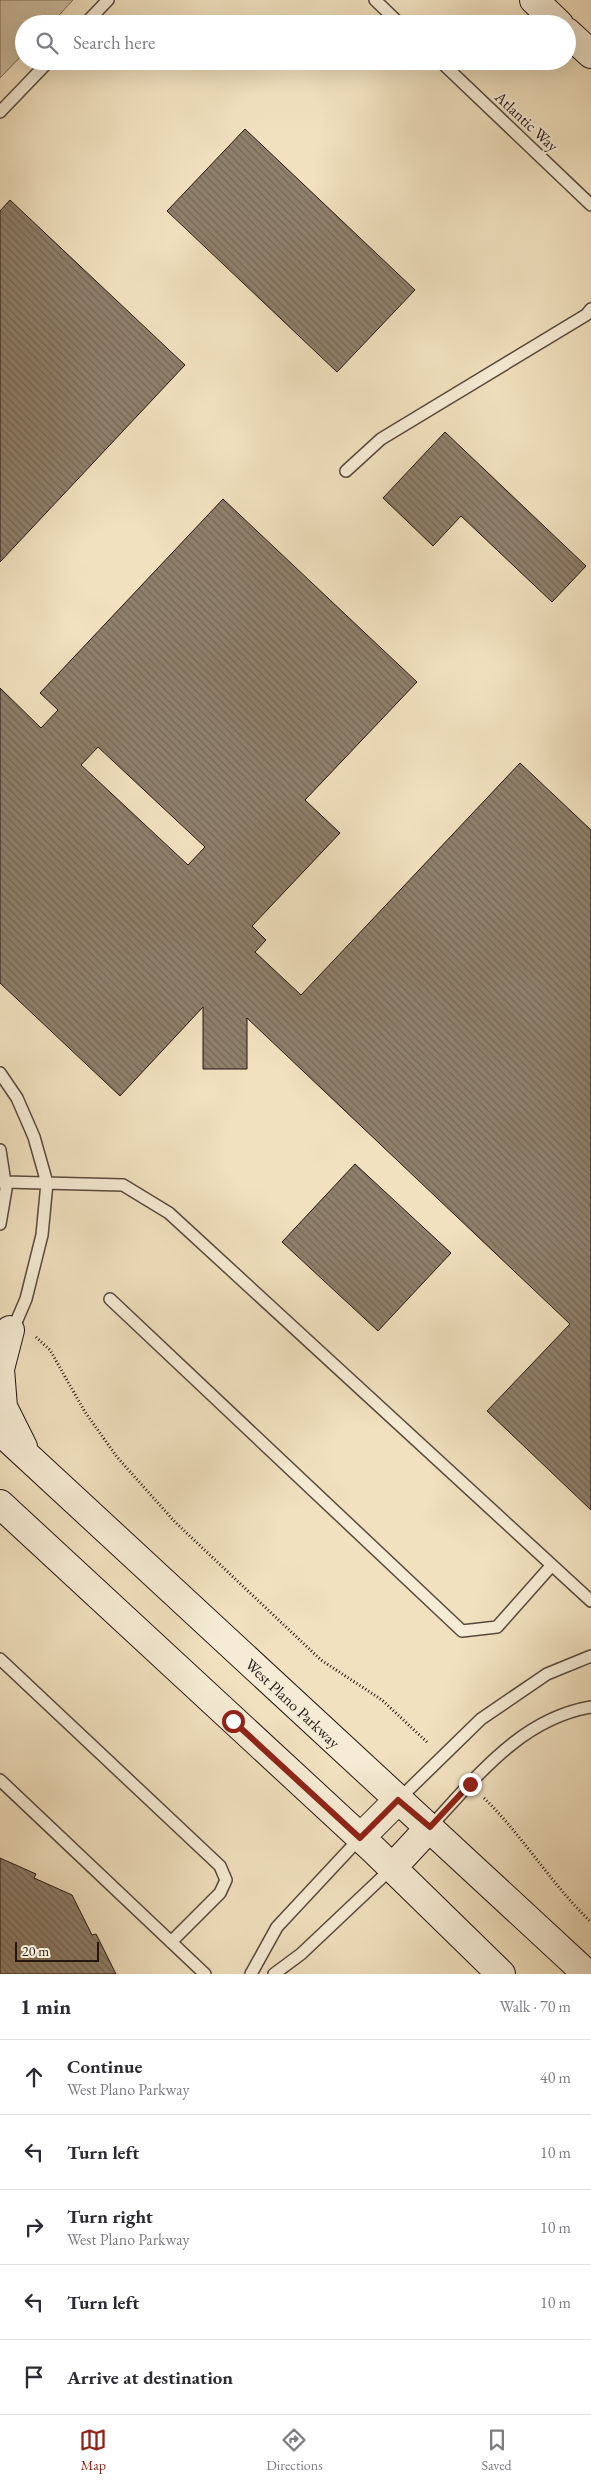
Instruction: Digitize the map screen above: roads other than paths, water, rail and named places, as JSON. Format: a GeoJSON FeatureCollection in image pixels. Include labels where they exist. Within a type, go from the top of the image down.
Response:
{"type":"FeatureCollection","features":[{"type":"Feature","properties":{"kind":"main road"},"geometry":{"type":"LineString","coordinates":[[534,0],[550,15]]}},
{"type":"Feature","properties":{"kind":"main road"},"geometry":{"type":"LineString","coordinates":[[576,40],[591,54]]}},
{"type":"Feature","properties":{"kind":"main road"},"geometry":{"type":"LineString","coordinates":[[13,1334],[0,1369],[3,1407],[28,1457]]}},
{"type":"Feature","properties":{"kind":"main road","name":"West Plano Parkway"},"geometry":{"type":"LineString","coordinates":[[0,1431],[587,1974]]}},
{"type":"Feature","properties":{"kind":"main road"},"geometry":{"type":"LineString","coordinates":[[0,1504],[392,1868],[501,1974]]}},
{"type":"Feature","properties":{"kind":"main road"},"geometry":{"type":"LineString","coordinates":[[360,1838],[398,1800]]}},
{"type":"Feature","properties":{"kind":"main road"},"geometry":{"type":"LineString","coordinates":[[392,1868],[430,1827]]}},
{"type":"Feature","properties":{"kind":"lane"},"geometry":{"type":"LineString","coordinates":[[94,15],[108,0]]}},
{"type":"Feature","properties":{"kind":"lane"},"geometry":{"type":"LineString","coordinates":[[375,0],[391,15]]}},
{"type":"Feature","properties":{"kind":"lane"},"geometry":{"type":"LineString","coordinates":[[0,112],[40,70]]}},
{"type":"Feature","properties":{"kind":"lane","name":"Atlantic Way"},"geometry":{"type":"LineString","coordinates":[[450,70],[591,204]]}},
{"type":"Feature","properties":{"kind":"lane"},"geometry":{"type":"LineString","coordinates":[[346,471],[381,439],[586,315],[591,309]]}},
{"type":"Feature","properties":{"kind":"lane"},"geometry":{"type":"LineString","coordinates":[[0,1073],[21,1106],[34,1137],[48,1183],[42,1234],[26,1300],[13,1334]]}},
{"type":"Feature","properties":{"kind":"lane"},"geometry":{"type":"LineString","coordinates":[[0,1150],[5,1182],[0,1224]]}},
{"type":"Feature","properties":{"kind":"lane"},"geometry":{"type":"LineString","coordinates":[[5,1182],[122,1185],[169,1212],[591,1601]]}},
{"type":"Feature","properties":{"kind":"lane"},"geometry":{"type":"LineString","coordinates":[[110,1299],[462,1631],[497,1627],[552,1565]]}},
{"type":"Feature","properties":{"kind":"lane"},"geometry":{"type":"LineString","coordinates":[[398,1800],[481,1719],[548,1674],[591,1656]]}},
{"type":"Feature","properties":{"kind":"lane"},"geometry":{"type":"LineString","coordinates":[[0,1659],[220,1866],[226,1880],[220,1894],[171,1942]]}},
{"type":"Feature","properties":{"kind":"lane"},"geometry":{"type":"LineString","coordinates":[[430,1827],[498,1754],[526,1733],[573,1710],[591,1707]]}},
{"type":"Feature","properties":{"kind":"lane"},"geometry":{"type":"LineString","coordinates":[[0,1780],[205,1974]]}},
{"type":"Feature","properties":{"kind":"lane"},"geometry":{"type":"LineString","coordinates":[[251,1974],[277,1928],[360,1838]]}},
{"type":"Feature","properties":{"kind":"lane"},"geometry":{"type":"LineString","coordinates":[[274,1974],[301,1954],[392,1868]]}}]}
